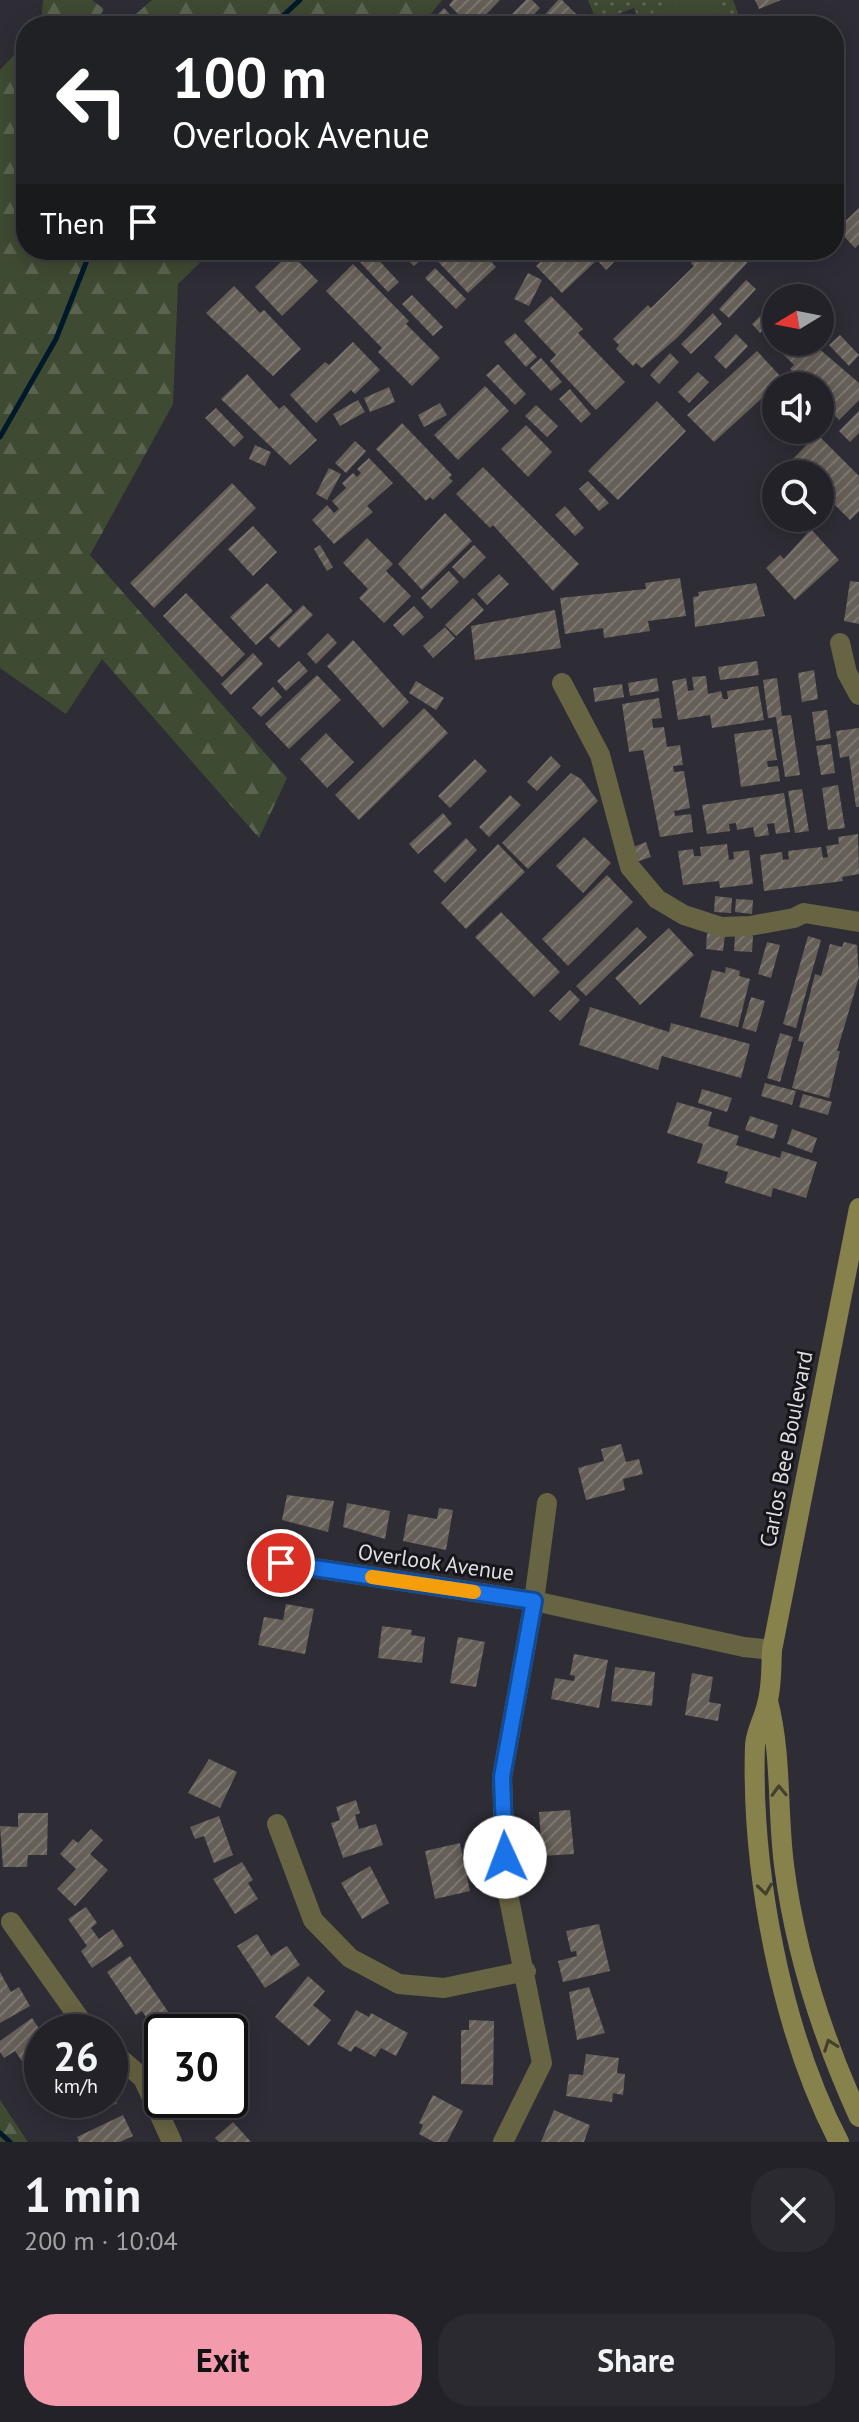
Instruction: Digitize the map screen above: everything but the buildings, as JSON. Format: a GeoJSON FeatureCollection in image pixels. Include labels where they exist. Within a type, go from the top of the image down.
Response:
{"type":"FeatureCollection","features":[{"type":"Feature","properties":{"kind":"main road","name":"Carlos Bee Boulevard"},"geometry":{"type":"LineString","coordinates":[[839,2142],[796,2031],[776,1956],[756,1804],[755,1740],[768,1701],[772,1650],[859,1208]]}},
{"type":"Feature","properties":{"kind":"main road","name":"Carlos Bee Boulevard"},"geometry":{"type":"LineString","coordinates":[[768,1701],[778,1741],[784,1867],[798,1941],[818,2012],[859,2117]]}},
{"type":"Feature","properties":{"kind":"street"},"geometry":{"type":"LineString","coordinates":[[840,643],[847,673],[859,695]]}},
{"type":"Feature","properties":{"kind":"street"},"geometry":{"type":"LineString","coordinates":[[562,683],[600,755],[630,867],[657,899],[684,915],[721,927],[750,926],[794,918],[804,913],[859,922]]}},
{"type":"Feature","properties":{"kind":"street"},"geometry":{"type":"LineString","coordinates":[[503,2142],[542,2063],[526,1971],[506,1884],[502,1777],[534,1601],[547,1503]]}},
{"type":"Feature","properties":{"kind":"street","name":"Overlook Avenue"},"geometry":{"type":"LineString","coordinates":[[281,1563],[534,1601],[741,1647],[772,1650]]}},
{"type":"Feature","properties":{"kind":"street"},"geometry":{"type":"LineString","coordinates":[[277,1824],[313,1920],[350,1958],[399,1984],[444,1988],[526,1971]]}},
{"type":"Feature","properties":{"kind":"street"},"geometry":{"type":"LineString","coordinates":[[11,1922],[76,2014]]}},
{"type":"Feature","properties":{"kind":"street"},"geometry":{"type":"LineString","coordinates":[[128,2065],[143,2078],[172,2142]]}},
{"type":"Feature","properties":{"kind":"green space"},"geometry":{"type":"Polygon","coordinates":[[[43,0],[92,0],[104,9],[100,16],[42,16],[43,0]]]}},
{"type":"Feature","properties":{"kind":"green space"},"geometry":{"type":"Polygon","coordinates":[[[152,0],[442,0],[429,16],[134,16],[152,0]]]}},
{"type":"Feature","properties":{"kind":"green space"},"geometry":{"type":"Polygon","coordinates":[[[588,0],[733,0],[739,16],[637,16],[634,8],[613,16],[595,16],[588,0]]]}},
{"type":"Feature","properties":{"kind":"green space"},"geometry":{"type":"Polygon","coordinates":[[[683,0],[715,0],[721,16],[655,16],[653,11],[683,0]]]}},
{"type":"Feature","properties":{"kind":"green space"},"geometry":{"type":"Polygon","coordinates":[[[16,53],[16,260],[203,260],[178,284],[173,404],[90,555],[287,778],[259,838],[102,659],[66,714],[0,668],[0,70],[16,53]]]}},
{"type":"Feature","properties":{"kind":"green space"},"geometry":{"type":"Polygon","coordinates":[[[0,2100],[28,2142],[0,2142],[0,2100]]]}},
{"type":"Feature","properties":{"kind":"waterway"},"geometry":{"type":"LineString","coordinates":[[283,16],[300,0]]}},
{"type":"Feature","properties":{"kind":"waterway"},"geometry":{"type":"LineString","coordinates":[[0,437],[56,339],[87,260]]}},
{"type":"Feature","properties":{"kind":"waterway"},"geometry":{"type":"LineString","coordinates":[[0,2133],[10,2142]]}},
{"type":"Feature","properties":{"kind":"slow traffic"},"geometry":{"type":"LineString","coordinates":[[372,1577],[474,1592]]}},
{"type":"Feature","properties":{"kind":"route"},"geometry":{"type":"LineString","coordinates":[[281,1563],[534,1601],[502,1777],[505,1857]]}}]}
